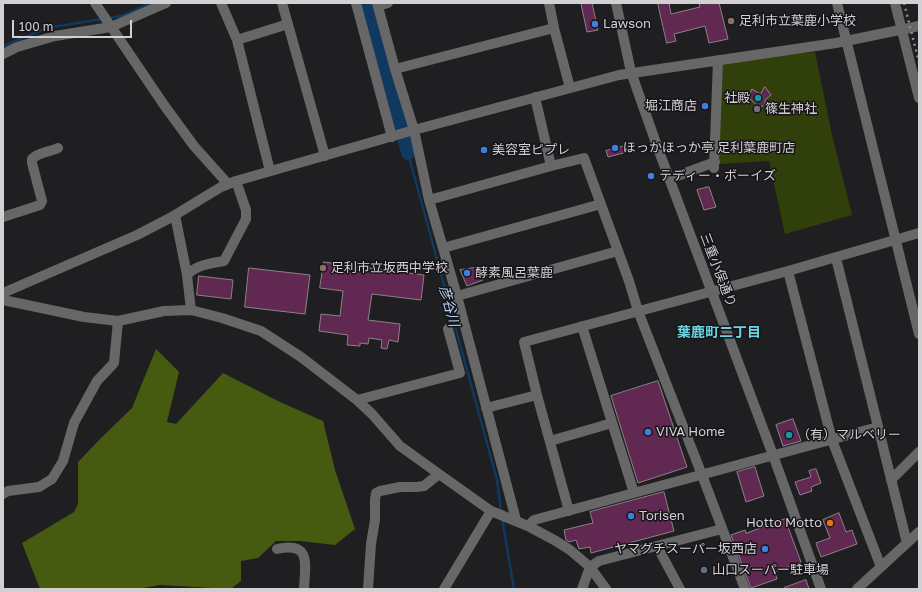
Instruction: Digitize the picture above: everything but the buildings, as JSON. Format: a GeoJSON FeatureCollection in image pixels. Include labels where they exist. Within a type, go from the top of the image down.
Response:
{"type":"FeatureCollection","features":[{"type":"Feature","properties":{"kind":"street"},"geometry":{"type":"LineString","coordinates":[[95,3],[164,105],[194,146],[232,183],[246,210],[246,219],[224,261],[208,263],[191,270],[187,275]]}},
{"type":"Feature","properties":{"kind":"street"},"geometry":{"type":"LineString","coordinates":[[3,54],[17,47],[55,36],[111,27],[166,3]]}},
{"type":"Feature","properties":{"kind":"street"},"geometry":{"type":"LineString","coordinates":[[221,3],[237,40],[270,171]]}},
{"type":"Feature","properties":{"kind":"street"},"geometry":{"type":"LineString","coordinates":[[282,3],[325,156]]}},
{"type":"Feature","properties":{"kind":"street"},"geometry":{"type":"LineString","coordinates":[[356,3],[395,136]]}},
{"type":"Feature","properties":{"kind":"street"},"geometry":{"type":"LineString","coordinates":[[549,3],[570,88]]}},
{"type":"Feature","properties":{"kind":"street","name":"三重小俣通り"},"geometry":{"type":"LineString","coordinates":[[616,3],[631,72],[821,589]]}},
{"type":"Feature","properties":{"kind":"street"},"geometry":{"type":"LineString","coordinates":[[836,3],[896,240],[917,315],[919,334]]}},
{"type":"Feature","properties":{"kind":"street"},"geometry":{"type":"LineString","coordinates":[[895,3],[900,29],[919,98]]}},
{"type":"Feature","properties":{"kind":"street"},"geometry":{"type":"LineString","coordinates":[[381,4],[395,69],[429,200],[457,296],[513,519]]}},
{"type":"Feature","properties":{"kind":"street"},"geometry":{"type":"LineString","coordinates":[[237,40],[288,24]]}},
{"type":"Feature","properties":{"kind":"street"},"geometry":{"type":"LineString","coordinates":[[3,293],[137,235],[232,183],[270,171],[535,97],[631,72],[846,41],[919,26]]}},
{"type":"Feature","properties":{"kind":"street"},"geometry":{"type":"LineString","coordinates":[[395,69],[554,28]]}},
{"type":"Feature","properties":{"kind":"street"},"geometry":{"type":"LineString","coordinates":[[669,178],[714,165],[718,60]]}},
{"type":"Feature","properties":{"kind":"street"},"geometry":{"type":"LineString","coordinates":[[535,97],[551,166]]}},
{"type":"Feature","properties":{"kind":"street"},"geometry":{"type":"LineString","coordinates":[[3,217],[40,205],[42,201],[32,159],[35,155],[51,152],[58,148]]}},
{"type":"Feature","properties":{"kind":"street"},"geometry":{"type":"LineString","coordinates":[[429,200],[584,158],[629,281],[638,311],[702,475],[744,589]]}},
{"type":"Feature","properties":{"kind":"street"},"geometry":{"type":"LineString","coordinates":[[443,248],[601,204]]}},
{"type":"Feature","properties":{"kind":"street"},"geometry":{"type":"LineString","coordinates":[[175,215],[187,275],[191,310]]}},
{"type":"Feature","properties":{"kind":"street"},"geometry":{"type":"LineString","coordinates":[[569,511],[524,342],[836,258],[919,233]]}},
{"type":"Feature","properties":{"kind":"street"},"geometry":{"type":"LineString","coordinates":[[457,296],[618,251]]}},
{"type":"Feature","properties":{"kind":"street"},"geometry":{"type":"LineString","coordinates":[[836,258],[907,543]]}},
{"type":"Feature","properties":{"kind":"street"},"geometry":{"type":"LineString","coordinates":[[788,271],[832,440],[881,567]]}},
{"type":"Feature","properties":{"kind":"street"},"geometry":{"type":"LineString","coordinates":[[3,300],[84,317],[118,321],[164,311],[191,310],[227,319],[262,331],[301,357],[356,400],[372,414],[400,446],[439,474],[493,512],[528,526],[556,540],[570,550],[590,567],[606,589]]}},
{"type":"Feature","properties":{"kind":"street"},"geometry":{"type":"LineString","coordinates":[[3,494],[8,491],[39,487],[52,479],[63,461],[74,423],[98,381],[114,363],[118,321]]}},
{"type":"Feature","properties":{"kind":"street"},"geometry":{"type":"LineString","coordinates":[[582,326],[634,493]]}},
{"type":"Feature","properties":{"kind":"street"},"geometry":{"type":"LineString","coordinates":[[356,400],[460,373],[448,329]]}},
{"type":"Feature","properties":{"kind":"street"},"geometry":{"type":"LineString","coordinates":[[486,408],[537,395]]}},
{"type":"Feature","properties":{"kind":"street"},"geometry":{"type":"LineString","coordinates":[[550,441],[612,423]]}},
{"type":"Feature","properties":{"kind":"street"},"geometry":{"type":"LineString","coordinates":[[528,526],[534,520],[878,427]]}},
{"type":"Feature","properties":{"kind":"street"},"geometry":{"type":"LineString","coordinates":[[891,480],[919,452]]}},
{"type":"Feature","properties":{"kind":"street"},"geometry":{"type":"LineString","coordinates":[[368,589],[371,544],[375,520],[376,493],[400,487],[417,488],[424,486],[439,474]]}},
{"type":"Feature","properties":{"kind":"street"},"geometry":{"type":"LineString","coordinates":[[444,589],[493,512]]}},
{"type":"Feature","properties":{"kind":"street"},"geometry":{"type":"LineString","coordinates":[[582,589],[590,567],[599,561],[722,529]]}},
{"type":"Feature","properties":{"kind":"street"},"geometry":{"type":"LineString","coordinates":[[857,589],[919,532]]}},
{"type":"Feature","properties":{"kind":"street"},"geometry":{"type":"LineString","coordinates":[[657,546],[680,589]]}},
{"type":"Feature","properties":{"kind":"street"},"geometry":{"type":"LineString","coordinates":[[277,549],[296,548],[302,552],[306,560],[304,589]]}},
{"type":"Feature","properties":{"kind":"green space"},"geometry":{"type":"Polygon","coordinates":[[[815,52],[832,135],[852,215],[785,234],[769,161],[720,164],[720,61],[815,52]]]}},
{"type":"Feature","properties":{"kind":"green space"},"geometry":{"type":"Polygon","coordinates":[[[156,349],[179,372],[167,422],[176,424],[223,373],[280,402],[323,421],[335,470],[355,529],[335,545],[300,541],[276,541],[258,558],[241,561],[241,581],[231,589],[160,585],[138,589],[40,589],[22,543],[74,512],[78,504],[78,462],[132,408],[156,349]]]}},
{"type":"Feature","properties":{"kind":"waterway"},"geometry":{"type":"LineString","coordinates":[[109,18],[122,16],[151,3]]}},
{"type":"Feature","properties":{"kind":"waterway","name":"彦谷川"},"geometry":{"type":"LineString","coordinates":[[367,3],[408,153]]}},
{"type":"Feature","properties":{"kind":"waterway"},"geometry":{"type":"LineString","coordinates":[[3,46],[47,28],[102,19]]}},
{"type":"Feature","properties":{"kind":"waterway","name":"彦谷川"},"geometry":{"type":"LineString","coordinates":[[408,153],[497,480],[501,511]]}},
{"type":"Feature","properties":{"kind":"waterway","name":"彦谷川"},"geometry":{"type":"LineString","coordinates":[[502,518],[514,589]]}},
{"type":"Feature","properties":{"kind":"railway"},"geometry":{"type":"LineString","coordinates":[[904,3],[919,62]]}},
{"type":"Feature","properties":{"kind":"place","name":"足利市立葉鹿小学校"},"geometry":{"type":"Point","coordinates":[731,21]}},
{"type":"Feature","properties":{"kind":"place","name":"Lawson"},"geometry":{"type":"Point","coordinates":[595,24]}},
{"type":"Feature","properties":{"kind":"place","name":"社殿"},"geometry":{"type":"Point","coordinates":[758,98]}},
{"type":"Feature","properties":{"kind":"place","name":"堀江商店"},"geometry":{"type":"Point","coordinates":[705,106]}},
{"type":"Feature","properties":{"kind":"place","name":"篠生神社"},"geometry":{"type":"Point","coordinates":[757,109]}},
{"type":"Feature","properties":{"kind":"place","name":"ほっかほっか亭 足利葉鹿町店"},"geometry":{"type":"Point","coordinates":[615,148]}},
{"type":"Feature","properties":{"kind":"place","name":"美容室ピプレ"},"geometry":{"type":"Point","coordinates":[484,150]}},
{"type":"Feature","properties":{"kind":"place","name":"テディー・ボーイズ"},"geometry":{"type":"Point","coordinates":[651,176]}},
{"type":"Feature","properties":{"kind":"place","name":"足利市立坂西中学校"},"geometry":{"type":"Point","coordinates":[323,268]}},
{"type":"Feature","properties":{"kind":"place","name":"酵素風呂葉鹿"},"geometry":{"type":"Point","coordinates":[467,273]}},
{"type":"Feature","properties":{"kind":"place","name":"VIVA Home"},"geometry":{"type":"Point","coordinates":[648,432]}},
{"type":"Feature","properties":{"kind":"place","name":"（有）マルベリー"},"geometry":{"type":"Point","coordinates":[789,435]}},
{"type":"Feature","properties":{"kind":"place","name":"Torisen"},"geometry":{"type":"Point","coordinates":[631,516]}},
{"type":"Feature","properties":{"kind":"place","name":"Hotto Motto"},"geometry":{"type":"Point","coordinates":[830,523]}},
{"type":"Feature","properties":{"kind":"place","name":"ヤマグチスーパー坂西店"},"geometry":{"type":"Point","coordinates":[765,549]}},
{"type":"Feature","properties":{"kind":"place","name":"山口スーパー駐車場"},"geometry":{"type":"Point","coordinates":[704,570]}},
{"type":"Feature","properties":{"kind":"district","name":"葉鹿町二丁目"},"geometry":{"type":"Point","coordinates":[719,333]}}]}
